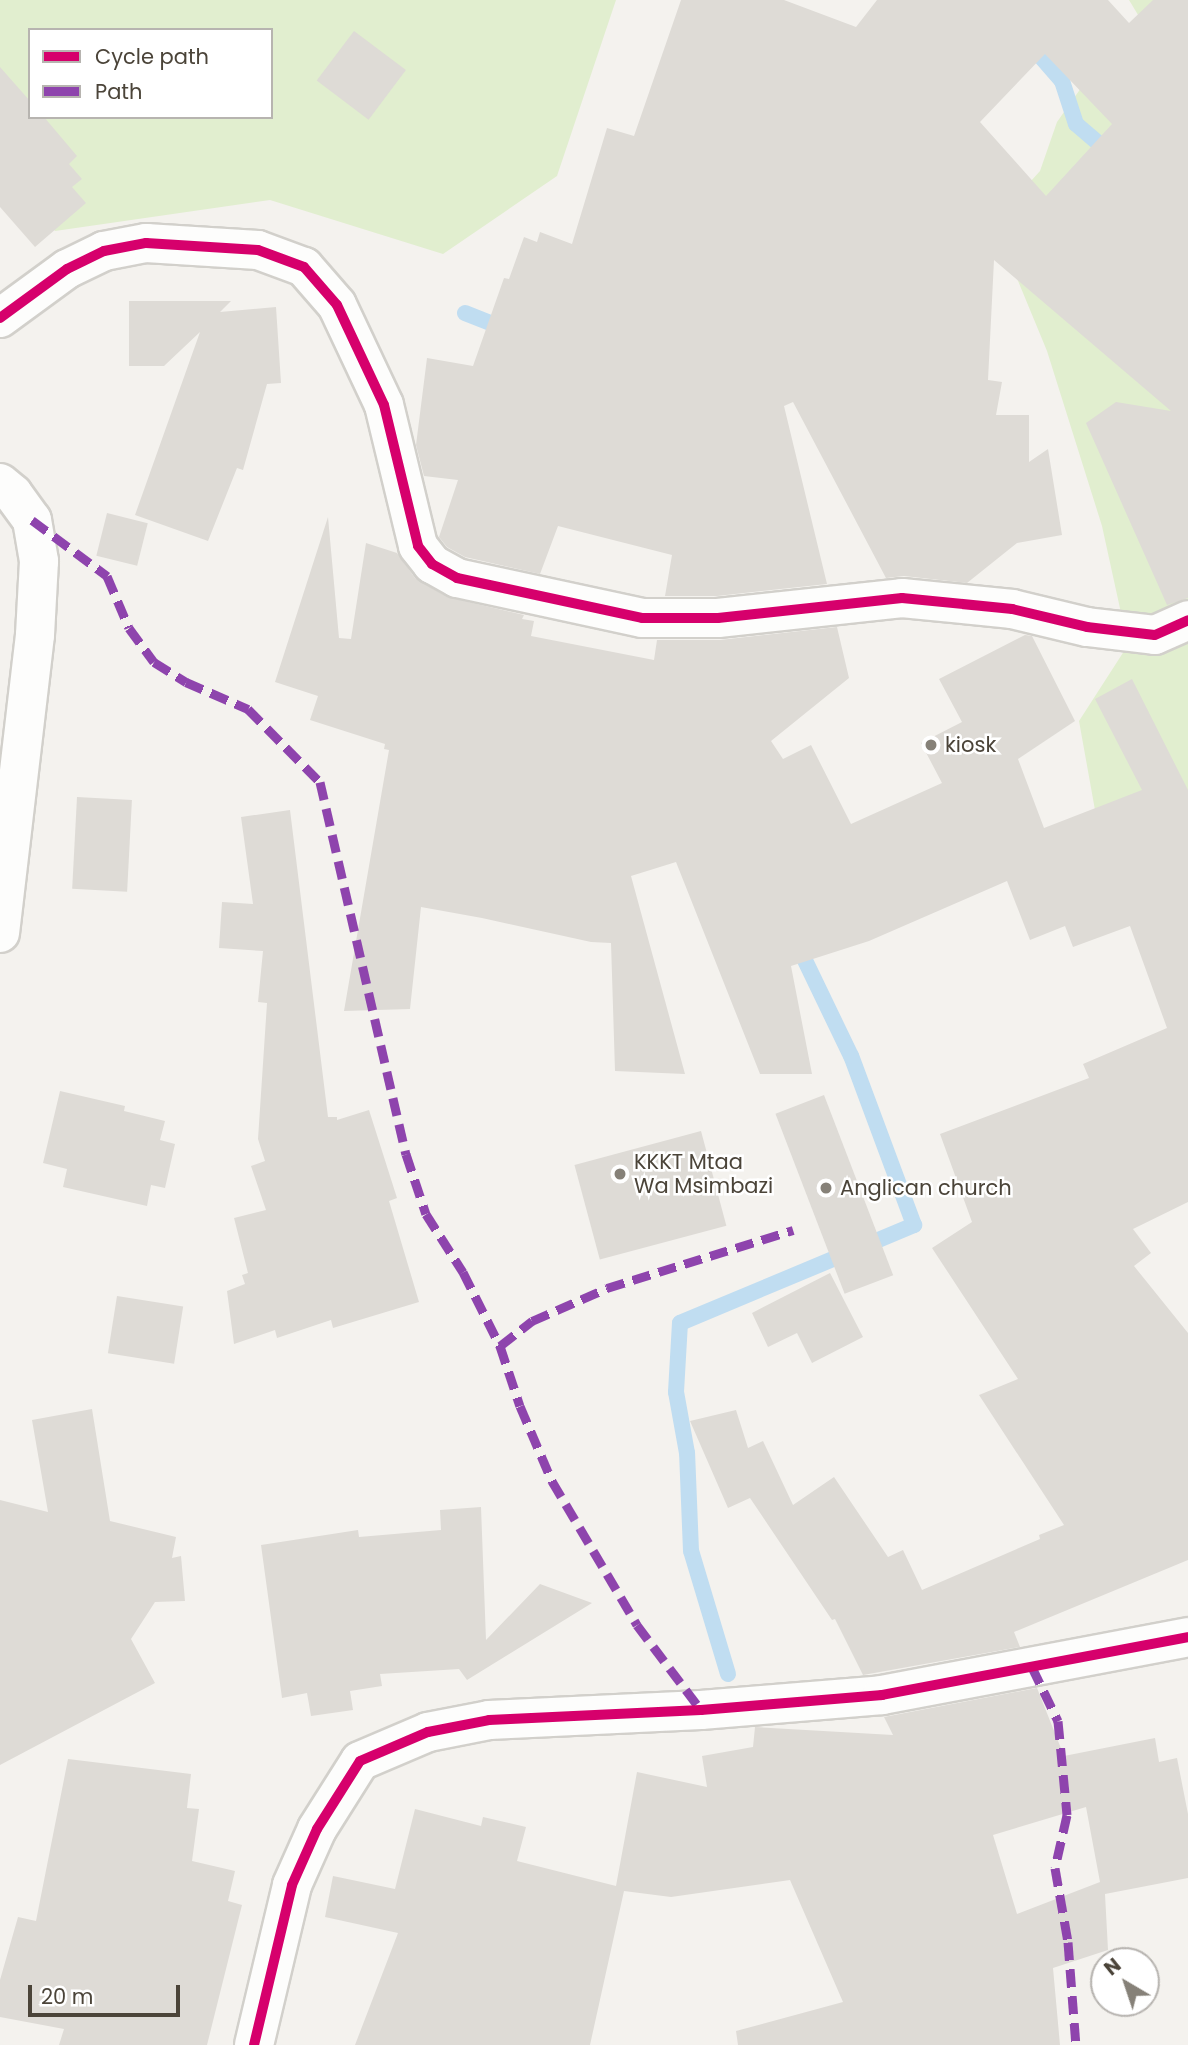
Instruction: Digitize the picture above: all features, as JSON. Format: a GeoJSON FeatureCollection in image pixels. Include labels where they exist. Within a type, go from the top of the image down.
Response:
{"type":"FeatureCollection","features":[{"type":"Feature","properties":{"kind":"street"},"geometry":{"type":"LineString","coordinates":[[0,318],[67,269],[104,251],[146,243],[258,250],[304,267],[337,305],[384,405],[418,545],[432,564],[457,578],[642,618],[718,618],[902,598],[1012,609],[1087,627],[1172,627]]}},
{"type":"Feature","properties":{"kind":"street"},"geometry":{"type":"LineString","coordinates":[[0,483],[13,494],[32,520],[40,561],[35,635],[0,933]]}},
{"type":"Feature","properties":{"kind":"street"},"geometry":{"type":"LineString","coordinates":[[254,2045],[292,1885],[317,1829],[360,1761],[428,1732],[489,1720],[701,1710],[882,1695],[1188,1637]]}},
{"type":"Feature","properties":{"kind":"green space"},"geometry":{"type":"Polygon","coordinates":[[[0,0],[616,0],[557,176],[443,254],[270,200],[55,231],[0,167],[0,0]]]}},
{"type":"Feature","properties":{"kind":"green space"},"geometry":{"type":"Polygon","coordinates":[[[1129,0],[1188,0],[1188,882],[1095,810],[1079,721],[1128,645],[1102,526],[1047,351],[1016,276],[1003,212],[1040,171],[1057,122],[1081,88],[1146,28],[1129,0]]]}},
{"type":"Feature","properties":{"kind":"building"},"geometry":{"type":"Polygon","coordinates":[[[681,0],[784,0],[856,27],[877,0],[1108,0],[1129,23],[1153,0],[1188,0],[1188,598],[1167,605],[1086,423],[1116,402],[1171,411],[994,260],[988,380],[1002,382],[996,415],[1029,415],[1029,462],[1048,449],[1062,535],[1017,543],[967,583],[904,576],[886,578],[793,402],[784,406],[827,584],[717,596],[665,596],[672,555],[558,526],[540,574],[465,557],[447,547],[439,537],[458,480],[424,476],[416,445],[427,358],[473,366],[504,278],[509,279],[524,237],[537,242],[540,232],[572,244],[607,128],[634,136],[681,0]],[[1045,54],[980,122],[1046,196],[1112,124],[1045,54]]]}},
{"type":"Feature","properties":{"kind":"building"},"geometry":{"type":"Polygon","coordinates":[[[354,31],[406,70],[369,120],[317,81],[354,31]]]}},
{"type":"Feature","properties":{"kind":"building"},"geometry":{"type":"Polygon","coordinates":[[[0,67],[28,99],[28,119],[46,119],[77,156],[69,164],[82,179],[72,187],[86,203],[35,247],[0,207],[0,67]]]}},
{"type":"Feature","properties":{"kind":"building"},"geometry":{"type":"Polygon","coordinates":[[[129,301],[231,301],[220,312],[276,307],[281,383],[267,384],[243,470],[237,468],[208,541],[135,515],[200,332],[164,366],[129,366],[129,301]]]}},
{"type":"Feature","properties":{"kind":"building"},"geometry":{"type":"Polygon","coordinates":[[[107,513],[148,523],[137,566],[96,556],[107,513]]]}},
{"type":"Feature","properties":{"kind":"building"},"geometry":{"type":"Polygon","coordinates":[[[328,517],[339,638],[351,639],[366,543],[397,553],[415,578],[447,597],[524,615],[522,619],[534,621],[531,636],[654,660],[657,640],[720,640],[837,627],[849,678],[771,741],[783,759],[811,745],[851,824],[942,783],[921,743],[962,722],[939,679],[1025,635],[1032,636],[1075,721],[1018,759],[1044,828],[1142,790],[1095,699],[1132,679],[1188,790],[1188,1202],[1133,1229],[1151,1253],[1134,1266],[1188,1333],[1188,1560],[1014,1632],[1020,1647],[863,1675],[835,1619],[832,1620],[750,1498],[728,1508],[690,1421],[736,1410],[748,1448],[763,1441],[793,1505],[834,1477],[888,1557],[903,1550],[922,1590],[1040,1539],[1039,1535],[1064,1525],[979,1395],[1018,1379],[932,1248],[972,1222],[940,1134],[1089,1078],[1083,1064],[1167,1028],[1130,926],[1073,947],[1065,926],[1030,940],[1007,881],[869,941],[791,966],[812,1074],[760,1074],[676,862],[631,876],[685,1074],[615,1071],[611,943],[591,942],[482,918],[421,907],[410,1009],[344,1011],[389,750],[384,749],[385,744],[310,720],[318,696],[275,682],[328,517]]]}},
{"type":"Feature","properties":{"kind":"building"},"geometry":{"type":"Polygon","coordinates":[[[77,797],[132,800],[127,892],[72,889],[77,797]]]}},
{"type":"Feature","properties":{"kind":"building"},"geometry":{"type":"Polygon","coordinates":[[[290,810],[328,1117],[337,1117],[337,1120],[369,1110],[397,1198],[389,1201],[419,1302],[333,1328],[331,1320],[277,1338],[275,1330],[234,1344],[227,1291],[245,1284],[242,1275],[248,1273],[234,1218],[266,1210],[251,1166],[265,1161],[258,1139],[267,1003],[258,1002],[263,951],[219,948],[222,902],[253,904],[241,817],[290,810]]]}},
{"type":"Feature","properties":{"kind":"building"},"geometry":{"type":"Polygon","coordinates":[[[60,1091],[125,1106],[124,1111],[165,1121],[160,1140],[175,1144],[165,1188],[151,1185],[147,1206],[63,1187],[67,1169],[43,1163],[60,1091]]]}},
{"type":"Feature","properties":{"kind":"building","name":"Anglican church"},"geometry":{"type":"Polygon","coordinates":[[[824,1095],[893,1275],[845,1294],[775,1114],[824,1095]]]}},
{"type":"Feature","properties":{"kind":"building"},"geometry":{"type":"Polygon","coordinates":[[[701,1131],[726,1226],[600,1260],[574,1165],[701,1131]]]}},
{"type":"Feature","properties":{"kind":"building"},"geometry":{"type":"Polygon","coordinates":[[[830,1273],[863,1337],[812,1363],[797,1333],[768,1347],[752,1313],[830,1273]]]}},
{"type":"Feature","properties":{"kind":"building"},"geometry":{"type":"Polygon","coordinates":[[[117,1296],[183,1306],[174,1364],[108,1353],[117,1296]]]}},
{"type":"Feature","properties":{"kind":"building"},"geometry":{"type":"Polygon","coordinates":[[[92,1409],[110,1521],[176,1537],[172,1558],[181,1556],[185,1601],[155,1602],[131,1639],[155,1683],[0,1765],[0,1500],[48,1512],[32,1420],[92,1409]]]}},
{"type":"Feature","properties":{"kind":"building"},"geometry":{"type":"Polygon","coordinates":[[[481,1507],[486,1640],[540,1584],[592,1603],[467,1680],[459,1669],[380,1674],[382,1686],[350,1691],[353,1710],[311,1716],[307,1693],[282,1698],[261,1545],[358,1530],[359,1537],[441,1530],[440,1510],[481,1507]]]}},
{"type":"Feature","properties":{"kind":"building"},"geometry":{"type":"Polygon","coordinates":[[[1037,1688],[1064,1756],[1155,1738],[1159,1762],[1177,1758],[1188,1814],[1188,1878],[1105,1894],[1108,1947],[1090,1947],[1090,1956],[1053,1968],[1060,2045],[738,2045],[736,2031],[843,2002],[790,1880],[671,1897],[624,1891],[590,2045],[355,2045],[398,1933],[325,1917],[333,1876],[395,1889],[415,1809],[481,1826],[483,1817],[526,1827],[517,1861],[616,1886],[637,1772],[707,1787],[702,1756],[753,1747],[755,1727],[893,1735],[884,1717],[1037,1688]],[[1086,1807],[993,1835],[1017,1914],[1100,1882],[1086,1807]]]}},
{"type":"Feature","properties":{"kind":"building"},"geometry":{"type":"Polygon","coordinates":[[[68,1759],[191,1774],[187,1808],[199,1809],[192,1861],[235,1871],[228,1901],[242,1905],[207,2045],[59,2045],[64,2029],[0,2017],[0,1980],[18,1917],[36,1921],[68,1759]]]}},
{"type":"Feature","properties":{"kind":"waterway"},"geometry":{"type":"LineString","coordinates":[[1028,42],[1062,81],[1076,124],[1111,154]]}},
{"type":"Feature","properties":{"kind":"waterway"},"geometry":{"type":"LineString","coordinates":[[465,313],[508,330]]}},
{"type":"Feature","properties":{"kind":"waterway"},"geometry":{"type":"LineString","coordinates":[[728,1674],[691,1551],[687,1453],[676,1392],[680,1323],[914,1225],[851,1056],[797,944]]}},
{"type":"Feature","properties":{"kind":"marked path"},"geometry":{"type":"LineString","coordinates":[[32,520],[107,576],[129,628],[154,662],[186,682],[248,709],[320,782],[406,1154],[426,1214],[463,1272],[500,1346],[520,1406],[552,1481],[637,1625],[701,1710]]}},
{"type":"Feature","properties":{"kind":"marked path"},"geometry":{"type":"LineString","coordinates":[[500,1346],[532,1321],[607,1288],[793,1230]]}},
{"type":"Feature","properties":{"kind":"marked path"},"geometry":{"type":"LineString","coordinates":[[1032,1667],[1058,1721],[1067,1815],[1055,1868],[1068,1942],[1076,2045]]}},
{"type":"Feature","properties":{"kind":"cycle path"},"geometry":{"type":"LineString","coordinates":[[0,318],[67,269],[104,251],[146,243],[258,250],[304,267],[337,305],[384,405],[418,546],[432,564],[457,578],[642,618],[718,618],[902,598],[1012,609],[1087,627],[1155,635],[1188,620]]}},
{"type":"Feature","properties":{"kind":"cycle path"},"geometry":{"type":"LineString","coordinates":[[254,2045],[292,1885],[317,1829],[360,1761],[428,1732],[489,1720],[701,1710],[882,1695],[1188,1637]]}},
{"type":"Feature","properties":{"kind":"place","name":"kiosk"},"geometry":{"type":"Point","coordinates":[931,745]}},
{"type":"Feature","properties":{"kind":"place","name":"KKKT Mtaa Wa Msimbazi"},"geometry":{"type":"Point","coordinates":[620,1174]}},
{"type":"Feature","properties":{"kind":"place","name":"Anglican church"},"geometry":{"type":"Point","coordinates":[826,1188]}}]}
